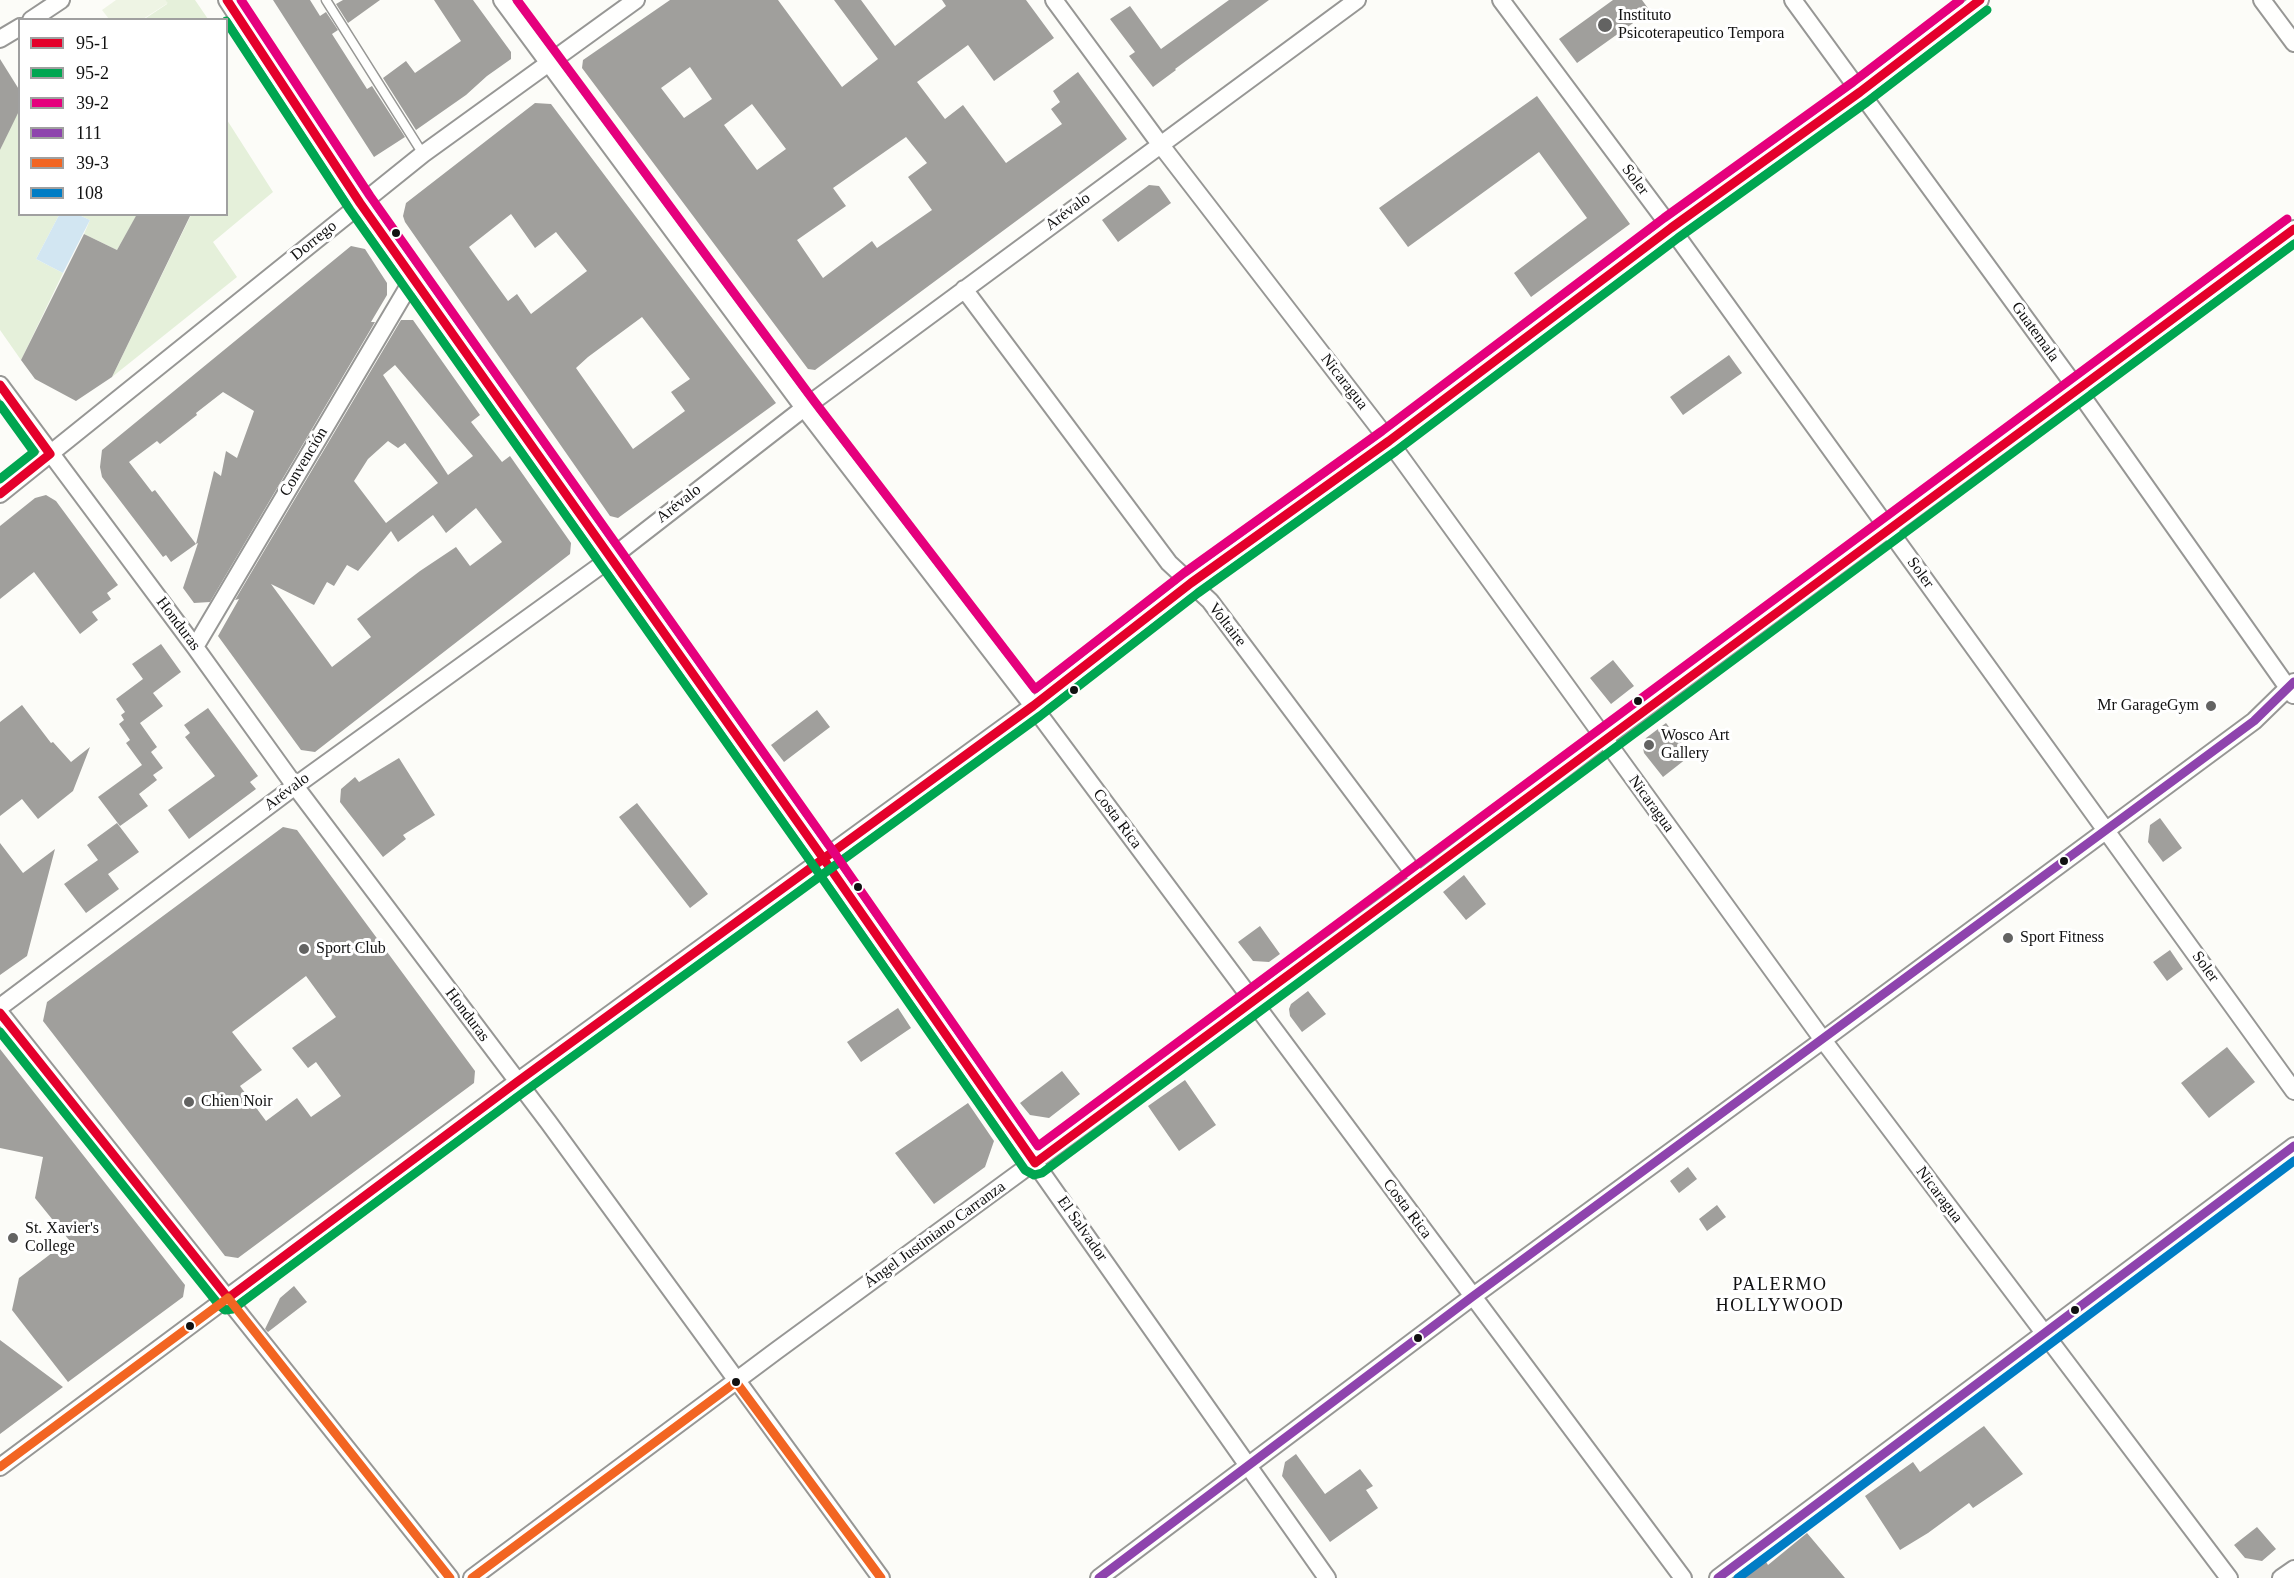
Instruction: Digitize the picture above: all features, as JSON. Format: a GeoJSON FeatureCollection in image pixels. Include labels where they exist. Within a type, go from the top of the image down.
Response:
{"type":"FeatureCollection","features":[{"type":"Feature","properties":{"kind":"street"},"geometry":{"type":"LineString","coordinates":[[34,18],[61,0]]}},
{"type":"Feature","properties":{"kind":"street","name":"Costa Rica"},"geometry":{"type":"LineString","coordinates":[[502,0],[804,408],[1033,706],[1683,1578]]}},
{"type":"Feature","properties":{"kind":"street","name":"Dorrego"},"geometry":{"type":"LineString","coordinates":[[0,494],[423,154],[636,0]]}},
{"type":"Feature","properties":{"kind":"street","name":"Nicaragua"},"geometry":{"type":"LineString","coordinates":[[1053,0],[1160,144],[1389,441],[1823,1040],[2043,1335],[2229,1578]]}},
{"type":"Feature","properties":{"kind":"street","name":"Arévalo"},"geometry":{"type":"LineString","coordinates":[[0,1007],[295,786],[610,558],[804,408],[1357,0]]}},
{"type":"Feature","properties":{"kind":"street","name":"Soler"},"geometry":{"type":"LineString","coordinates":[[1501,0],[1671,228],[2294,1091]]}},
{"type":"Feature","properties":{"kind":"street","name":"Guatemala"},"geometry":{"type":"LineString","coordinates":[[1793,0],[2078,389],[2292,688]]}},
{"type":"Feature","properties":{"kind":"street"},"geometry":{"type":"LineString","coordinates":[[0,1467],[517,1082],[1033,706],[1191,583],[1389,441],[1671,228],[1860,92],[1980,0]]}},
{"type":"Feature","properties":{"kind":"street"},"geometry":{"type":"LineString","coordinates":[[2262,0],[2294,43]]}},
{"type":"Feature","properties":{"kind":"street","name":"El Salvador"},"geometry":{"type":"LineString","coordinates":[[232,2],[360,203],[1328,1578]]}},
{"type":"Feature","properties":{"kind":"street"},"geometry":{"type":"LineString","coordinates":[[0,39],[18,28]]}},
{"type":"Feature","properties":{"kind":"street","name":"Ángel Justiniano Carranza"},"geometry":{"type":"LineString","coordinates":[[472,1578],[1252,1000],[1419,880],[1604,740],[2294,229]]}},
{"type":"Feature","properties":{"kind":"street","name":"Convención"},"geometry":{"type":"LineString","coordinates":[[195,647],[414,277]]}},
{"type":"Feature","properties":{"kind":"street","name":"Voltaire"},"geometry":{"type":"LineString","coordinates":[[964,289],[1169,563],[1210,602],[1419,880]]}},
{"type":"Feature","properties":{"kind":"street","name":"Honduras"},"geometry":{"type":"LineString","coordinates":[[0,385],[195,647],[295,786],[517,1082],[881,1578]]}},
{"type":"Feature","properties":{"kind":"street"},"geometry":{"type":"LineString","coordinates":[[1099,1578],[1472,1297],[2254,721],[2292,688]]}},
{"type":"Feature","properties":{"kind":"street"},"geometry":{"type":"LineString","coordinates":[[0,1013],[450,1578]]}},
{"type":"Feature","properties":{"kind":"street"},"geometry":{"type":"LineString","coordinates":[[1718,1578],[2294,1146]]}},
{"type":"Feature","properties":{"kind":"street"},"geometry":{"type":"LineString","coordinates":[[2281,1578],[2294,1569]]}},
{"type":"Feature","properties":{"kind":"lane"},"geometry":{"type":"LineString","coordinates":[[326,0],[423,154]]}},
{"type":"Feature","properties":{"kind":"green space"},"geometry":{"type":"Polygon","coordinates":[[[116,0],[165,0],[168,3],[145,18],[108,18],[102,10],[116,0]]]}},
{"type":"Feature","properties":{"kind":"green space"},"geometry":{"type":"Polygon","coordinates":[[[165,0],[195,0],[207,18],[146,18],[167,4],[165,0]]]}},
{"type":"Feature","properties":{"kind":"green space"},"geometry":{"type":"Polygon","coordinates":[[[18,111],[18,216],[58,216],[36,259],[63,273],[21,360],[0,330],[0,150],[18,111]]]}},
{"type":"Feature","properties":{"kind":"green space"},"geometry":{"type":"Polygon","coordinates":[[[228,122],[273,192],[213,242],[237,277],[112,377],[191,216],[228,216],[228,122]]]}},
{"type":"Feature","properties":{"kind":"green space"},"geometry":{"type":"Polygon","coordinates":[[[81,216],[136,216],[117,250],[84,234],[90,220],[81,216]]]}},
{"type":"Feature","properties":{"kind":"water"},"geometry":{"type":"Polygon","coordinates":[[[58,216],[81,216],[90,220],[63,273],[36,259],[58,216]]]}},
{"type":"Feature","properties":{"kind":"building"},"geometry":{"type":"Polygon","coordinates":[[[273,0],[310,0],[320,16],[326,12],[338,30],[332,34],[367,89],[372,86],[405,137],[374,157],[273,0]]]}},
{"type":"Feature","properties":{"kind":"building"},"geometry":{"type":"Polygon","coordinates":[[[343,0],[380,0],[348,23],[336,4],[343,0]]]}},
{"type":"Feature","properties":{"kind":"building"},"geometry":{"type":"Polygon","coordinates":[[[434,0],[473,0],[511,52],[511,59],[466,95],[416,130],[383,78],[406,61],[415,73],[461,41],[434,0]]]}},
{"type":"Feature","properties":{"kind":"building"},"geometry":{"type":"Polygon","coordinates":[[[670,0],[778,0],[842,87],[878,59],[834,0],[861,0],[895,46],[946,6],[942,0],[1026,0],[1054,38],[994,81],[968,45],[917,82],[945,119],[963,105],[1006,163],[1062,124],[1051,109],[1060,102],[1053,91],[1078,72],[1127,139],[815,370],[808,369],[582,68],[583,60],[670,0]],[[690,67],[661,88],[684,118],[712,99],[690,67]],[[752,104],[724,125],[757,170],[786,149],[752,104]],[[906,137],[833,188],[846,206],[797,240],[823,278],[872,241],[877,248],[932,210],[908,177],[927,163],[906,137]]]}},
{"type":"Feature","properties":{"kind":"building"},"geometry":{"type":"Polygon","coordinates":[[[1229,0],[1269,0],[1153,87],[1129,56],[1135,52],[1110,19],[1130,6],[1161,49],[1229,0]]]}},
{"type":"Feature","properties":{"kind":"building","name":"Instituto Psicoterapeutico Tempora"},"geometry":{"type":"Polygon","coordinates":[[[1613,0],[1642,0],[1650,11],[1577,63],[1559,39],[1613,0]]]}},
{"type":"Feature","properties":{"kind":"building"},"geometry":{"type":"Polygon","coordinates":[[[0,59],[18,88],[18,113],[0,150],[0,59]]]}},
{"type":"Feature","properties":{"kind":"building"},"geometry":{"type":"Polygon","coordinates":[[[1537,96],[1630,224],[1531,297],[1514,273],[1587,218],[1539,152],[1408,247],[1379,208],[1537,96]]]}},
{"type":"Feature","properties":{"kind":"building"},"geometry":{"type":"Polygon","coordinates":[[[535,103],[551,104],[776,403],[618,518],[610,516],[405,222],[403,216],[406,203],[535,103]],[[511,214],[469,247],[508,301],[517,294],[531,314],[587,271],[556,232],[535,248],[511,214]],[[642,317],[576,368],[633,449],[685,411],[671,392],[690,379],[642,317]]]}},
{"type":"Feature","properties":{"kind":"building"},"geometry":{"type":"Polygon","coordinates":[[[1149,185],[1159,186],[1171,203],[1118,242],[1102,220],[1149,185]]]}},
{"type":"Feature","properties":{"kind":"building"},"geometry":{"type":"Polygon","coordinates":[[[136,216],[190,216],[112,377],[76,401],[35,379],[21,360],[84,234],[117,250],[136,216]]]}},
{"type":"Feature","properties":{"kind":"building"},"geometry":{"type":"Polygon","coordinates":[[[351,246],[365,249],[387,283],[387,295],[371,322],[375,322],[210,602],[194,603],[183,588],[198,543],[171,562],[166,555],[163,557],[102,477],[100,467],[102,450],[351,246]],[[223,392],[160,444],[157,441],[129,462],[152,492],[155,490],[196,544],[214,471],[221,476],[226,451],[237,458],[254,411],[223,392]]]}},
{"type":"Feature","properties":{"kind":"building"},"geometry":{"type":"Polygon","coordinates":[[[401,320],[413,320],[480,415],[471,422],[502,462],[510,456],[571,543],[570,554],[315,752],[301,750],[218,636],[239,599],[235,600],[401,320]],[[395,365],[383,375],[448,475],[473,456],[395,365]],[[388,441],[368,459],[354,481],[386,523],[438,483],[405,443],[398,448],[388,441]],[[476,508],[446,533],[433,515],[398,542],[391,531],[358,571],[347,565],[334,586],[327,582],[314,605],[271,584],[332,667],[371,637],[357,619],[420,571],[456,547],[470,566],[502,542],[476,508]]]}},
{"type":"Feature","properties":{"kind":"building"},"geometry":{"type":"Polygon","coordinates":[[[1729,355],[1742,373],[1683,415],[1670,397],[1729,355]]]}},
{"type":"Feature","properties":{"kind":"building"},"geometry":{"type":"Polygon","coordinates":[[[46,495],[56,501],[118,585],[107,593],[111,599],[92,612],[98,620],[80,634],[34,572],[0,599],[0,526],[35,498],[46,495]]]}},
{"type":"Feature","properties":{"kind":"building"},"geometry":{"type":"Polygon","coordinates":[[[161,644],[181,672],[153,693],[163,706],[140,723],[157,747],[151,752],[163,768],[153,775],[157,780],[139,794],[148,806],[120,826],[98,797],[142,765],[126,743],[130,740],[119,724],[124,720],[121,715],[125,712],[116,699],[143,679],[132,664],[161,644]]]}},
{"type":"Feature","properties":{"kind":"building"},"geometry":{"type":"Polygon","coordinates":[[[1613,660],[1634,686],[1611,704],[1590,678],[1613,660]]]}},
{"type":"Feature","properties":{"kind":"building"},"geometry":{"type":"Polygon","coordinates":[[[22,705],[51,743],[53,742],[71,762],[90,747],[73,791],[38,819],[22,799],[0,816],[0,722],[22,705]]]}},
{"type":"Feature","properties":{"kind":"building"},"geometry":{"type":"Polygon","coordinates":[[[208,708],[258,776],[250,782],[256,789],[189,839],[168,810],[215,776],[185,737],[190,733],[184,725],[208,708]]]}},
{"type":"Feature","properties":{"kind":"building"},"geometry":{"type":"Polygon","coordinates":[[[817,710],[830,727],[784,762],[771,745],[817,710]]]}},
{"type":"Feature","properties":{"kind":"building"},"geometry":{"type":"Polygon","coordinates":[[[1666,723],[1691,755],[1663,777],[1644,753],[1643,748],[1646,738],[1666,723]]]}},
{"type":"Feature","properties":{"kind":"building"},"geometry":{"type":"Polygon","coordinates":[[[399,758],[435,815],[403,835],[406,839],[383,857],[340,802],[341,789],[355,777],[359,782],[399,758]]]}},
{"type":"Feature","properties":{"kind":"building"},"geometry":{"type":"Polygon","coordinates":[[[637,803],[708,894],[690,908],[619,817],[637,803]]]}},
{"type":"Feature","properties":{"kind":"building"},"geometry":{"type":"Polygon","coordinates":[[[2160,818],[2182,848],[2163,862],[2148,842],[2150,825],[2160,818]]]}},
{"type":"Feature","properties":{"kind":"building"},"geometry":{"type":"Polygon","coordinates":[[[117,823],[139,852],[108,874],[119,889],[86,913],[64,884],[98,860],[87,845],[117,823]]]}},
{"type":"Feature","properties":{"kind":"building"},"geometry":{"type":"Polygon","coordinates":[[[283,827],[297,830],[475,1071],[474,1083],[238,1258],[225,1256],[43,1021],[47,1002],[283,827]],[[306,976],[232,1032],[262,1070],[240,1086],[266,1121],[297,1098],[311,1117],[341,1096],[316,1062],[308,1068],[292,1048],[336,1017],[306,976]]]}},
{"type":"Feature","properties":{"kind":"building"},"geometry":{"type":"Polygon","coordinates":[[[0,843],[23,873],[55,849],[27,956],[0,975],[0,843]]]}},
{"type":"Feature","properties":{"kind":"building"},"geometry":{"type":"Polygon","coordinates":[[[1464,875],[1486,904],[1466,920],[1443,892],[1464,875]]]}},
{"type":"Feature","properties":{"kind":"building"},"geometry":{"type":"Polygon","coordinates":[[[1260,926],[1280,954],[1269,962],[1253,961],[1238,942],[1260,926]]]}},
{"type":"Feature","properties":{"kind":"building"},"geometry":{"type":"Polygon","coordinates":[[[2170,950],[2183,969],[2167,981],[2153,962],[2170,950]]]}},
{"type":"Feature","properties":{"kind":"building"},"geometry":{"type":"Polygon","coordinates":[[[1308,991],[1326,1014],[1302,1032],[1290,1016],[1289,1009],[1291,1004],[1308,991]]]}},
{"type":"Feature","properties":{"kind":"building"},"geometry":{"type":"Polygon","coordinates":[[[898,1008],[911,1028],[861,1062],[847,1042],[898,1008]]]}},
{"type":"Feature","properties":{"kind":"building"},"geometry":{"type":"Polygon","coordinates":[[[2227,1047],[2255,1082],[2209,1118],[2181,1083],[2227,1047]]]}},
{"type":"Feature","properties":{"kind":"building"},"geometry":{"type":"Polygon","coordinates":[[[0,1049],[185,1285],[183,1297],[68,1382],[12,1310],[19,1278],[69,1240],[35,1198],[43,1157],[0,1148],[0,1049]]]}},
{"type":"Feature","properties":{"kind":"building"},"geometry":{"type":"Polygon","coordinates":[[[1062,1071],[1080,1094],[1049,1118],[1030,1115],[1020,1103],[1062,1071]]]}},
{"type":"Feature","properties":{"kind":"building"},"geometry":{"type":"Polygon","coordinates":[[[1185,1080],[1216,1125],[1179,1151],[1148,1106],[1185,1080]]]}},
{"type":"Feature","properties":{"kind":"building"},"geometry":{"type":"Polygon","coordinates":[[[968,1103],[994,1141],[985,1167],[934,1204],[895,1153],[968,1103]]]}},
{"type":"Feature","properties":{"kind":"building"},"geometry":{"type":"Polygon","coordinates":[[[1688,1167],[1697,1179],[1679,1193],[1670,1181],[1688,1167]]]}},
{"type":"Feature","properties":{"kind":"building"},"geometry":{"type":"Polygon","coordinates":[[[1717,1205],[1726,1217],[1707,1231],[1699,1219],[1717,1205]]]}},
{"type":"Feature","properties":{"kind":"building"},"geometry":{"type":"Polygon","coordinates":[[[294,1286],[307,1302],[268,1332],[265,1329],[280,1298],[294,1286]]]}},
{"type":"Feature","properties":{"kind":"building"},"geometry":{"type":"Polygon","coordinates":[[[0,1340],[63,1387],[0,1434],[0,1340]]]}},
{"type":"Feature","properties":{"kind":"building"},"geometry":{"type":"Polygon","coordinates":[[[1984,1426],[2023,1474],[1973,1508],[1969,1503],[1900,1550],[1865,1496],[1913,1462],[1920,1472],[1984,1426]]]}},
{"type":"Feature","properties":{"kind":"building"},"geometry":{"type":"Polygon","coordinates":[[[1296,1454],[1325,1494],[1360,1469],[1373,1486],[1366,1490],[1378,1508],[1330,1542],[1282,1476],[1285,1462],[1296,1454]]]}},
{"type":"Feature","properties":{"kind":"building"},"geometry":{"type":"Polygon","coordinates":[[[2257,1527],[2276,1549],[2262,1561],[2245,1558],[2234,1545],[2257,1527]]]}},
{"type":"Feature","properties":{"kind":"building"},"geometry":{"type":"Polygon","coordinates":[[[1807,1533],[1845,1578],[1738,1578],[1765,1560],[1768,1565],[1807,1533]]]}},
{"type":"Feature","properties":{"kind":"transit line","name":"95-1"},"geometry":{"type":"LineString","coordinates":[[227,0],[360,203],[823,858],[1035,1163],[2294,229]]}},
{"type":"Feature","properties":{"kind":"transit line","name":"39-2"},"geometry":{"type":"LineString","coordinates":[[241,0],[370,196],[833,851],[1038,1146],[2287,219]]}},
{"type":"Feature","properties":{"kind":"transit line","name":"39-2"},"geometry":{"type":"LineString","coordinates":[[517,0],[814,401],[1035,689],[1184,573],[1382,431],[1664,218],[1853,82],[1960,0]]}},
{"type":"Feature","properties":{"kind":"transit line","name":"95-1"},"geometry":{"type":"LineString","coordinates":[[0,1013],[228,1298],[517,1082],[1033,706],[1191,583],[1389,441],[1671,228],[1860,92],[1980,0]]}},
{"type":"Feature","properties":{"kind":"transit line","name":"95-2"},"geometry":{"type":"LineString","coordinates":[[0,1032],[219,1305],[225,1310],[233,1309],[524,1092],[1040,716],[1198,593],[1396,451],[1678,238],[1867,102],[1987,10]]}},
{"type":"Feature","properties":{"kind":"transit line","name":"95-2"},"geometry":{"type":"LineString","coordinates":[[228,24],[350,210],[813,865],[1025,1170],[1034,1175],[1042,1173],[2294,244]]}},
{"type":"Feature","properties":{"kind":"transit line","name":"95-1"},"geometry":{"type":"LineString","coordinates":[[0,385],[50,454],[0,494]]}},
{"type":"Feature","properties":{"kind":"transit line","name":"95-2"},"geometry":{"type":"LineString","coordinates":[[0,405],[34,452],[0,479]]}},
{"type":"Feature","properties":{"kind":"transit line","name":"111"},"geometry":{"type":"LineString","coordinates":[[1099,1578],[1472,1297],[2254,721],[2294,682]]}},
{"type":"Feature","properties":{"kind":"transit line","name":"111"},"geometry":{"type":"LineString","coordinates":[[1718,1578],[2294,1146]]}},
{"type":"Feature","properties":{"kind":"transit line","name":"108"},"geometry":{"type":"LineString","coordinates":[[1738,1578],[2294,1161]]}},
{"type":"Feature","properties":{"kind":"transit line","name":"39-3"},"geometry":{"type":"LineString","coordinates":[[0,1467],[228,1298],[450,1578]]}},
{"type":"Feature","properties":{"kind":"transit line","name":"39-3"},"geometry":{"type":"LineString","coordinates":[[472,1578],[736,1382],[881,1578]]}},
{"type":"Feature","properties":{"kind":"place","name":"Instituto Psicoterapeutico Tempora"},"geometry":{"type":"Point","coordinates":[1605,25]}},
{"type":"Feature","properties":{"kind":"place","name":"Mr GarageGym"},"geometry":{"type":"Point","coordinates":[2211,706]}},
{"type":"Feature","properties":{"kind":"place","name":"Wosco Art Gallery"},"geometry":{"type":"Point","coordinates":[1649,745]}},
{"type":"Feature","properties":{"kind":"place","name":"Sport Fitness"},"geometry":{"type":"Point","coordinates":[2008,938]}},
{"type":"Feature","properties":{"kind":"place","name":"Sport Club"},"geometry":{"type":"Point","coordinates":[304,949]}},
{"type":"Feature","properties":{"kind":"place","name":"Chien Noir"},"geometry":{"type":"Point","coordinates":[189,1102]}},
{"type":"Feature","properties":{"kind":"place","name":"St. Xavier's College"},"geometry":{"type":"Point","coordinates":[13,1238]}},
{"type":"Feature","properties":{"kind":"district","name":"PALERMO HOLLYWOOD"},"geometry":{"type":"Point","coordinates":[1780,1295]}}]}
